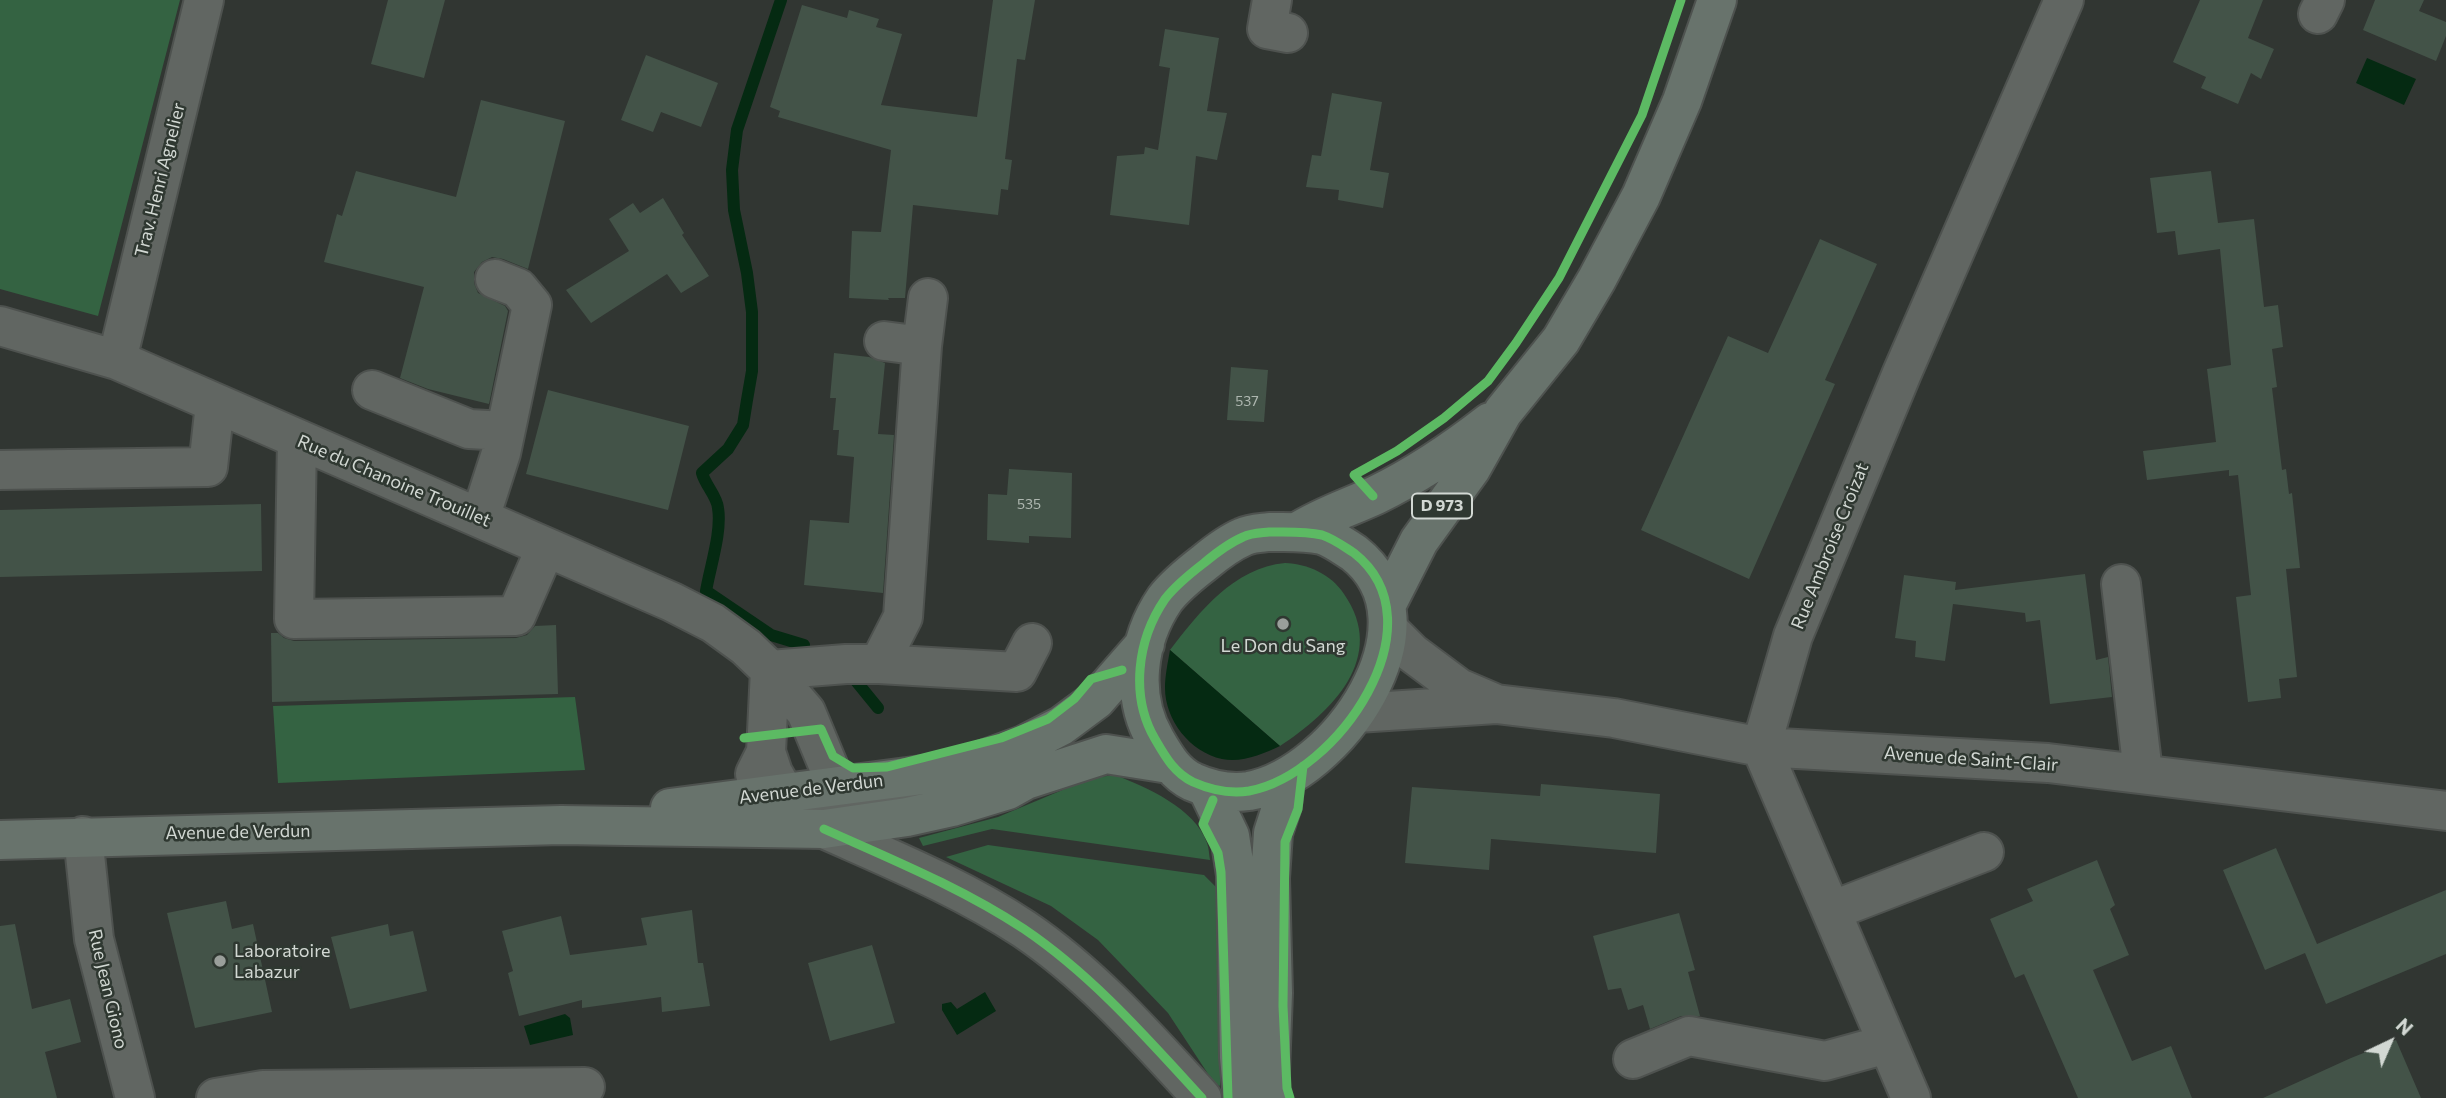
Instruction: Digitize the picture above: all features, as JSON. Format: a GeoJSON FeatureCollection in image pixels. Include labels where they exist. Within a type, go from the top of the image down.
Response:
{"type":"FeatureCollection","features":[{"type":"Feature","properties":{"kind":"main road","name":"D 973"},"geometry":{"type":"LineString","coordinates":[[1387,616],[1419,541],[1471,469],[1503,412],[1560,340],[1597,279],[1626,224],[1682,101],[1717,0]]}},
{"type":"Feature","properties":{"kind":"main road","name":"D 973"},"geometry":{"type":"LineString","coordinates":[[1297,532],[1321,517],[1373,496],[1412,476],[1451,452],[1503,412]]}},
{"type":"Feature","properties":{"kind":"main road"},"geometry":{"type":"LineString","coordinates":[[1269,532],[1297,532],[1321,535],[1338,541],[1363,561],[1377,580],[1387,616],[1380,663],[1357,713],[1326,747],[1285,779],[1250,791],[1230,793],[1207,788],[1188,779],[1169,764],[1147,725],[1138,680],[1145,644],[1153,622],[1166,598],[1192,572],[1219,551],[1245,536],[1269,532]]}},
{"type":"Feature","properties":{"kind":"main road","name":"Avenue de Verdun"},"geometry":{"type":"LineString","coordinates":[[561,825],[745,797],[837,788],[953,771],[1024,745],[1061,726],[1096,700],[1145,644]]}},
{"type":"Feature","properties":{"kind":"main road","name":"Avenue de Verdun"},"geometry":{"type":"LineString","coordinates":[[0,840],[561,825],[824,829],[907,817],[1008,790],[1026,780],[1106,754],[1169,764]]}},
{"type":"Feature","properties":{"kind":"main road"},"geometry":{"type":"LineString","coordinates":[[1269,1098],[1273,993],[1270,878],[1273,833],[1282,805],[1285,779]]}},
{"type":"Feature","properties":{"kind":"main road"},"geometry":{"type":"LineString","coordinates":[[1207,788],[1230,836],[1236,875],[1239,1057],[1243,1098]]}},
{"type":"Feature","properties":{"kind":"street","name":"Trav. Henri Agnelier"},"geometry":{"type":"LineString","coordinates":[[117,360],[204,0]]}},
{"type":"Feature","properties":{"kind":"street","name":"Rue Ambroise Croizat"},"geometry":{"type":"LineString","coordinates":[[1761,747],[1798,624],[1902,373],[2064,0]]}},
{"type":"Feature","properties":{"kind":"street"},"geometry":{"type":"LineString","coordinates":[[480,518],[501,453],[533,305],[518,288],[495,279]]}},
{"type":"Feature","properties":{"kind":"street"},"geometry":{"type":"LineString","coordinates":[[879,664],[903,617],[922,346],[928,298]]}},
{"type":"Feature","properties":{"kind":"street","name":"Rue du Chanoine Trouillet"},"geometry":{"type":"LineString","coordinates":[[0,327],[117,360],[672,602],[713,623],[746,647],[806,712],[837,788]]}},
{"type":"Feature","properties":{"kind":"street"},"geometry":{"type":"LineString","coordinates":[[884,341],[922,346]]}},
{"type":"Feature","properties":{"kind":"street"},"geometry":{"type":"LineString","coordinates":[[372,390],[469,429],[505,431]]}},
{"type":"Feature","properties":{"kind":"street"},"geometry":{"type":"LineString","coordinates":[[0,470],[208,467],[215,404]]}},
{"type":"Feature","properties":{"kind":"street"},"geometry":{"type":"LineString","coordinates":[[297,439],[294,619],[516,616],[546,547]]}},
{"type":"Feature","properties":{"kind":"street"},"geometry":{"type":"LineString","coordinates":[[2121,584],[2143,773]]}},
{"type":"Feature","properties":{"kind":"street","name":"Avenue de Saint-Clair"},"geometry":{"type":"LineString","coordinates":[[1387,616],[1412,653],[1458,688],[1496,704]]}},
{"type":"Feature","properties":{"kind":"street"},"geometry":{"type":"LineString","coordinates":[[1008,790],[822,807],[784,792],[773,773],[766,752],[770,670],[846,664],[1035,658]]}},
{"type":"Feature","properties":{"kind":"street","name":"Avenue de Saint-Clair"},"geometry":{"type":"LineString","coordinates":[[1357,713],[1496,704],[1614,718],[1761,747],[2048,764],[2143,773],[2446,811]]}},
{"type":"Feature","properties":{"kind":"street"},"geometry":{"type":"LineString","coordinates":[[1761,747],[1911,1098]]}},
{"type":"Feature","properties":{"kind":"street"},"geometry":{"type":"LineString","coordinates":[[745,797],[766,752]]}},
{"type":"Feature","properties":{"kind":"street"},"geometry":{"type":"LineString","coordinates":[[824,829],[982,904],[1024,929],[1122,1011],[1202,1098]]}},
{"type":"Feature","properties":{"kind":"street","name":"Rue Jean Giono"},"geometry":{"type":"LineString","coordinates":[[83,836],[94,939],[135,1098]]}},
{"type":"Feature","properties":{"kind":"street"},"geometry":{"type":"LineString","coordinates":[[1831,911],[1984,852]]}},
{"type":"Feature","properties":{"kind":"street"},"geometry":{"type":"LineString","coordinates":[[1633,1059],[1689,1037],[1825,1061],[1887,1044]]}},
{"type":"Feature","properties":{"kind":"street"},"geometry":{"type":"LineString","coordinates":[[216,1098],[263,1090],[568,1090]]}},
{"type":"Feature","properties":{"kind":"shaded area"},"geometry":{"type":"Polygon","coordinates":[[[0,0],[180,0],[98,316],[0,289],[0,0]]]}},
{"type":"Feature","properties":{"kind":"shaded area"},"geometry":{"type":"Polygon","coordinates":[[[2367,58],[2416,79],[2404,105],[2356,83],[2367,58]]]}},
{"type":"Feature","properties":{"kind":"shaded area"},"geometry":{"type":"Polygon","coordinates":[[[1285,563],[1318,571],[1339,587],[1356,617],[1360,640],[1357,661],[1335,700],[1318,717],[1280,746],[1170,650],[1206,607],[1234,582],[1250,573],[1285,563]]]}},
{"type":"Feature","properties":{"kind":"shaded area"},"geometry":{"type":"Polygon","coordinates":[[[1170,650],[1280,746],[1252,757],[1230,760],[1210,755],[1190,742],[1175,723],[1166,700],[1170,650]]]}},
{"type":"Feature","properties":{"kind":"shaded area"},"geometry":{"type":"Polygon","coordinates":[[[575,697],[585,770],[278,783],[273,706],[575,697]]]}},
{"type":"Feature","properties":{"kind":"shaded area"},"geometry":{"type":"Polygon","coordinates":[[[1115,775],[1155,793],[1181,809],[1201,831],[1208,845],[1210,860],[992,829],[923,846],[919,838],[998,817],[1091,778],[1115,775]]]}},
{"type":"Feature","properties":{"kind":"shaded area"},"geometry":{"type":"Polygon","coordinates":[[[988,845],[1204,875],[1216,887],[1222,1047],[1220,1086],[1214,1083],[1168,1013],[1098,940],[1051,906],[946,857],[988,845]]]}},
{"type":"Feature","properties":{"kind":"shaded area"},"geometry":{"type":"Polygon","coordinates":[[[985,992],[996,1011],[957,1035],[942,1010],[942,1004],[951,1002],[957,1009],[985,992]]]}},
{"type":"Feature","properties":{"kind":"shaded area"},"geometry":{"type":"Polygon","coordinates":[[[565,1014],[570,1018],[573,1035],[530,1045],[524,1026],[565,1014]]]}},
{"type":"Feature","properties":{"kind":"building"},"geometry":{"type":"Polygon","coordinates":[[[388,0],[445,0],[424,78],[371,64],[388,0]]]}},
{"type":"Feature","properties":{"kind":"building"},"geometry":{"type":"Polygon","coordinates":[[[993,0],[1035,0],[1025,60],[1017,59],[1005,159],[1012,160],[1008,190],[1001,189],[998,215],[913,205],[905,298],[849,298],[852,231],[881,232],[891,150],[778,117],[780,111],[770,107],[802,5],[847,18],[849,10],[879,19],[876,27],[902,34],[881,105],[977,117],[993,0]]]}},
{"type":"Feature","properties":{"kind":"building"},"geometry":{"type":"Polygon","coordinates":[[[2200,0],[2263,0],[2248,38],[2274,49],[2261,79],[2251,73],[2238,104],[2201,88],[2206,77],[2173,62],[2200,0]]]}},
{"type":"Feature","properties":{"kind":"building"},"geometry":{"type":"Polygon","coordinates":[[[2375,0],[2424,0],[2419,11],[2446,22],[2446,36],[2436,61],[2363,30],[2375,0]]]}},
{"type":"Feature","properties":{"kind":"building"},"geometry":{"type":"Polygon","coordinates":[[[1165,29],[1219,38],[1207,111],[1227,113],[1217,160],[1196,156],[1189,225],[1110,215],[1117,156],[1144,154],[1145,147],[1158,150],[1170,68],[1159,66],[1165,29]]]}},
{"type":"Feature","properties":{"kind":"building"},"geometry":{"type":"Polygon","coordinates":[[[646,55],[718,83],[701,127],[661,112],[653,132],[621,120],[646,55]]]}},
{"type":"Feature","properties":{"kind":"building"},"geometry":{"type":"Polygon","coordinates":[[[1332,93],[1382,102],[1370,170],[1389,173],[1383,208],[1338,200],[1339,190],[1306,187],[1312,155],[1321,156],[1332,93]]]}},
{"type":"Feature","properties":{"kind":"building"},"geometry":{"type":"Polygon","coordinates":[[[481,100],[565,121],[528,269],[492,257],[482,262],[474,272],[478,293],[505,306],[508,311],[489,404],[428,389],[400,378],[424,287],[324,262],[337,214],[342,216],[356,171],[456,197],[481,100]]]}},
{"type":"Feature","properties":{"kind":"building"},"geometry":{"type":"Polygon","coordinates":[[[2211,171],[2218,223],[2254,219],[2264,307],[2278,305],[2283,347],[2272,349],[2277,387],[2272,388],[2282,470],[2286,469],[2289,494],[2292,493],[2300,568],[2286,569],[2297,677],[2279,679],[2281,698],[2248,702],[2236,597],[2251,595],[2238,475],[2229,476],[2229,470],[2147,480],[2143,451],[2216,442],[2207,369],[2231,365],[2220,249],[2178,255],[2175,231],[2157,233],[2150,178],[2211,171]]]}},
{"type":"Feature","properties":{"kind":"building"},"geometry":{"type":"Polygon","coordinates":[[[663,198],[684,233],[682,235],[709,276],[681,293],[667,274],[591,323],[566,290],[629,251],[609,219],[633,203],[640,213],[663,198]]]}},
{"type":"Feature","properties":{"kind":"building"},"geometry":{"type":"Polygon","coordinates":[[[1820,239],[1877,264],[1825,380],[1835,384],[1749,579],[1641,530],[1728,336],[1768,353],[1820,239]]]}},
{"type":"Feature","properties":{"kind":"building"},"geometry":{"type":"Polygon","coordinates":[[[834,353],[869,357],[885,363],[878,434],[894,435],[883,593],[804,585],[810,520],[849,523],[854,457],[837,455],[839,430],[833,430],[836,398],[830,398],[834,353]]]}},
{"type":"Feature","properties":{"kind":"building"},"geometry":{"type":"Polygon","coordinates":[[[1231,367],[1268,370],[1264,422],[1227,420],[1231,367]]]}},
{"type":"Feature","properties":{"kind":"building"},"geometry":{"type":"Polygon","coordinates":[[[548,390],[689,426],[668,510],[526,474],[548,390]]]}},
{"type":"Feature","properties":{"kind":"building"},"geometry":{"type":"Polygon","coordinates":[[[1009,469],[1072,473],[1071,538],[1029,536],[1029,543],[987,540],[988,494],[1007,495],[1009,469]]]}},
{"type":"Feature","properties":{"kind":"building"},"geometry":{"type":"Polygon","coordinates":[[[261,504],[262,571],[0,577],[0,510],[261,504]]]}},
{"type":"Feature","properties":{"kind":"building"},"geometry":{"type":"Polygon","coordinates":[[[2085,574],[2096,660],[2108,657],[2112,697],[2050,704],[2040,620],[2026,622],[2025,613],[1953,604],[1945,661],[1915,657],[1916,641],[1895,638],[1904,575],[1956,582],[1955,590],[2085,574]]]}},
{"type":"Feature","properties":{"kind":"building"},"geometry":{"type":"Polygon","coordinates":[[[556,625],[558,694],[272,702],[271,633],[278,633],[294,641],[516,638],[527,635],[535,626],[556,625]]]}},
{"type":"Feature","properties":{"kind":"building"},"geometry":{"type":"Polygon","coordinates":[[[1541,784],[1660,794],[1656,853],[1491,839],[1489,870],[1405,863],[1412,787],[1540,796],[1541,784]]]}},
{"type":"Feature","properties":{"kind":"building"},"geometry":{"type":"Polygon","coordinates":[[[2276,848],[2317,944],[2446,890],[2446,954],[2326,1004],[2305,953],[2265,970],[2223,870],[2276,848]]]}},
{"type":"Feature","properties":{"kind":"building"},"geometry":{"type":"Polygon","coordinates":[[[2097,860],[2115,905],[2110,909],[2129,955],[2093,970],[2132,1061],[2171,1046],[2192,1098],[2078,1098],[2024,974],[2015,978],[1990,919],[2033,901],[2027,889],[2097,860]]]}},
{"type":"Feature","properties":{"kind":"building","name":"Laboratoire Labazur"},"geometry":{"type":"Polygon","coordinates":[[[226,901],[232,929],[253,924],[272,1012],[195,1028],[167,913],[226,901]]]}},
{"type":"Feature","properties":{"kind":"building"},"geometry":{"type":"Polygon","coordinates":[[[692,910],[698,963],[703,963],[710,1006],[662,1012],[661,997],[582,1008],[582,1000],[519,1016],[508,973],[513,971],[502,931],[561,916],[570,955],[647,945],[641,918],[692,910]]]}},
{"type":"Feature","properties":{"kind":"building"},"geometry":{"type":"Polygon","coordinates":[[[1679,913],[1695,970],[1688,972],[1700,1016],[1681,1016],[1650,1029],[1643,1005],[1628,1010],[1621,988],[1608,990],[1593,936],[1679,913]]]}},
{"type":"Feature","properties":{"kind":"building"},"geometry":{"type":"Polygon","coordinates":[[[15,924],[32,1009],[70,999],[81,1042],[45,1052],[57,1098],[0,1098],[0,926],[15,924]]]}},
{"type":"Feature","properties":{"kind":"building"},"geometry":{"type":"Polygon","coordinates":[[[388,924],[390,936],[413,931],[427,991],[350,1009],[331,937],[388,924]]]}},
{"type":"Feature","properties":{"kind":"building"},"geometry":{"type":"Polygon","coordinates":[[[872,945],[895,1023],[830,1041],[808,963],[872,945]]]}},
{"type":"Feature","properties":{"kind":"building"},"geometry":{"type":"Polygon","coordinates":[[[2396,1040],[2421,1098],[2263,1098],[2351,1058],[2396,1040]]]}},
{"type":"Feature","properties":{"kind":"waterway"},"geometry":{"type":"LineString","coordinates":[[781,0],[737,130],[732,170],[734,210],[752,312],[752,371],[743,425],[728,449],[702,473],[716,499],[719,517],[706,591],[771,635],[804,645]]}},
{"type":"Feature","properties":{"kind":"waterway"},"geometry":{"type":"LineString","coordinates":[[856,681],[878,708]]}},
{"type":"Feature","properties":{"kind":"cycle path"},"geometry":{"type":"LineString","coordinates":[[1373,496],[1354,475],[1397,451],[1444,418],[1488,381],[1559,278],[1642,115],[1681,0]]}},
{"type":"Feature","properties":{"kind":"cycle path"},"geometry":{"type":"LineString","coordinates":[[1269,532],[1322,535],[1354,553],[1379,583],[1388,617],[1383,655],[1368,692],[1344,727],[1315,757],[1282,779],[1249,791],[1220,791],[1193,782],[1180,774],[1155,739],[1142,705],[1140,668],[1143,650],[1156,615],[1165,599],[1178,585],[1233,542],[1249,535],[1269,532]]}},
{"type":"Feature","properties":{"kind":"cycle path"},"geometry":{"type":"LineString","coordinates":[[744,738],[821,729],[833,756],[853,768],[887,767],[1001,738],[1048,719],[1074,699],[1091,679],[1122,670]]}},
{"type":"Feature","properties":{"kind":"cycle path"},"geometry":{"type":"LineString","coordinates":[[1290,1098],[1287,1088],[1283,1006],[1285,842],[1298,809],[1303,766]]}},
{"type":"Feature","properties":{"kind":"cycle path"},"geometry":{"type":"LineString","coordinates":[[1213,800],[1203,824],[1218,853],[1221,872],[1228,1098]]}},
{"type":"Feature","properties":{"kind":"cycle path"},"geometry":{"type":"LineString","coordinates":[[824,829],[951,887],[1024,929],[1096,987],[1202,1098]]}},
{"type":"Feature","properties":{"kind":"place","name":"Le Don du Sang"},"geometry":{"type":"Point","coordinates":[1283,624]}},
{"type":"Feature","properties":{"kind":"place","name":"Laboratoire Labazur"},"geometry":{"type":"Point","coordinates":[220,961]}}]}
